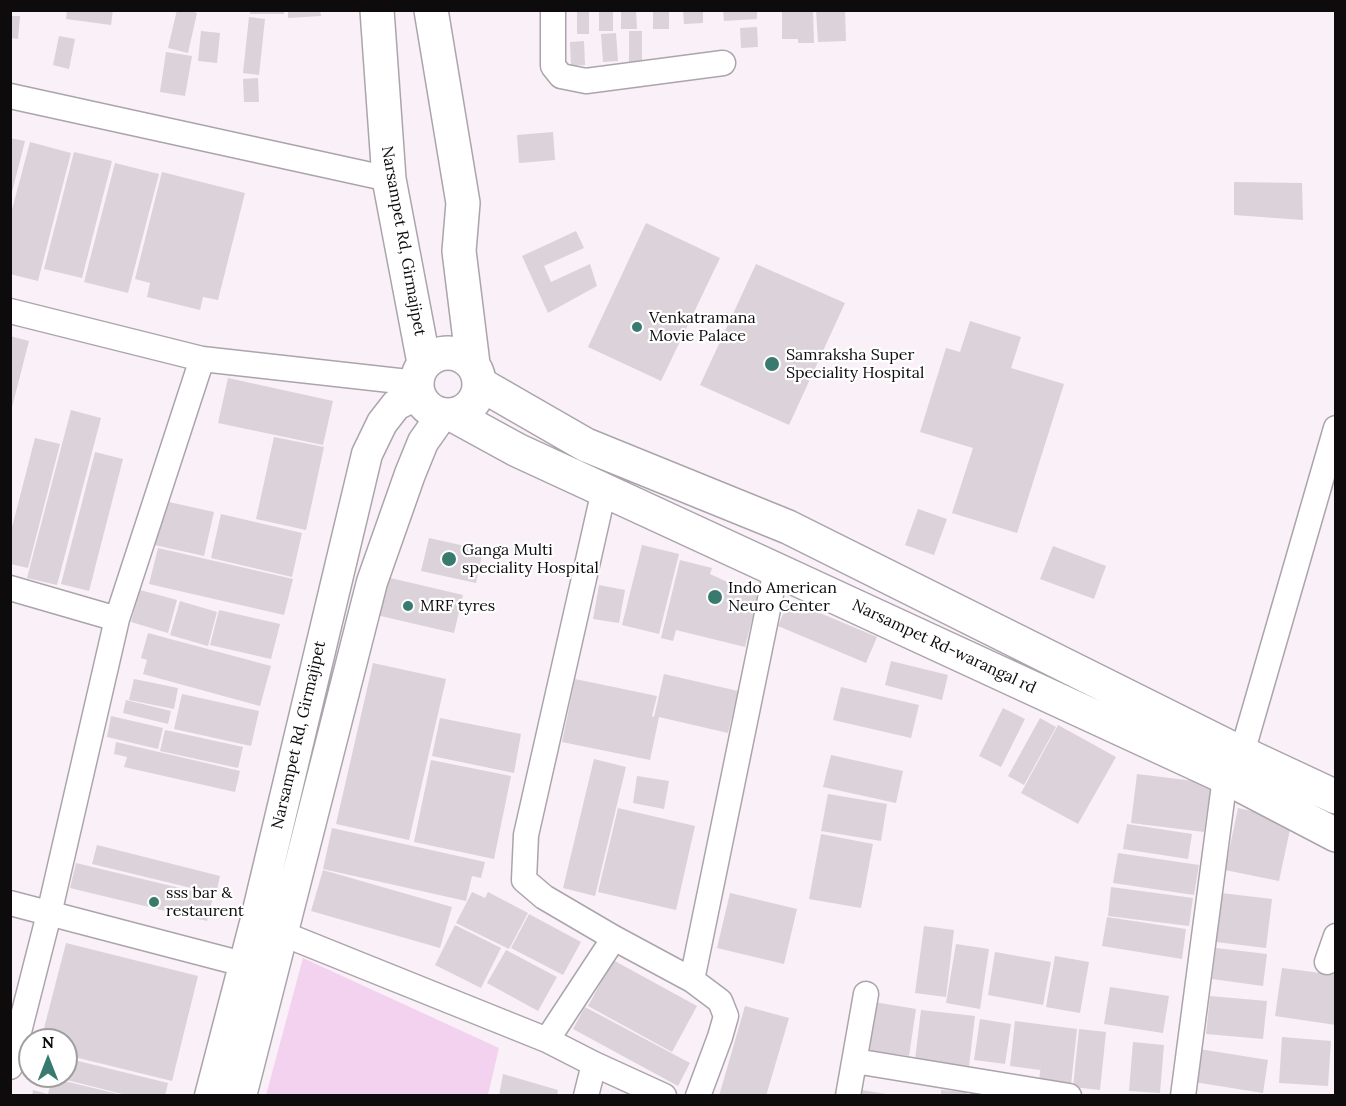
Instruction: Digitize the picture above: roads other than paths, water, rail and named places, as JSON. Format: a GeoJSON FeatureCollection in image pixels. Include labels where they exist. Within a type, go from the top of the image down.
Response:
{"type":"FeatureCollection","features":[{"type":"Feature","properties":{"kind":"main road","name":"Narsampet Rd, Girmajipet"},"geometry":{"type":"LineString","coordinates":[[376,10],[389,179],[431,394]]}},
{"type":"Feature","properties":{"kind":"main road"},"geometry":{"type":"LineString","coordinates":[[432,10],[463,204],[459,251],[477,374],[478,395],[472,405],[464,411],[431,394],[433,356],[444,352],[465,357],[477,374]]}},
{"type":"Feature","properties":{"kind":"main road","name":"Narsampet Rd-warangal rd"},"geometry":{"type":"LineString","coordinates":[[477,374],[586,446],[788,527],[1233,765],[1335,835]]}},
{"type":"Feature","properties":{"kind":"main road","name":"Narsampet Rd-warangal rd"},"geometry":{"type":"LineString","coordinates":[[431,394],[517,450],[776,570],[1233,765],[1335,797]]}},
{"type":"Feature","properties":{"kind":"street"},"geometry":{"type":"LineString","coordinates":[[553,10],[553,66],[561,76],[586,81],[723,63]]}},
{"type":"Feature","properties":{"kind":"street"},"geometry":{"type":"LineString","coordinates":[[10,96],[389,179]]}},
{"type":"Feature","properties":{"kind":"street"},"geometry":{"type":"LineString","coordinates":[[10,311],[202,359],[431,394]]}},
{"type":"Feature","properties":{"kind":"street"},"geometry":{"type":"LineString","coordinates":[[10,1067],[49,914],[117,619],[202,359]]}},
{"type":"Feature","properties":{"kind":"street","name":"Narsampet Rd, Girmajipet"},"geometry":{"type":"LineString","coordinates":[[210,1095],[255,923],[367,454],[382,423],[396,405],[431,394],[423,442],[372,582],[241,1095]]}},
{"type":"Feature","properties":{"kind":"street"},"geometry":{"type":"LineString","coordinates":[[1183,1095],[1233,765],[1335,428]]}},
{"type":"Feature","properties":{"kind":"street"},"geometry":{"type":"LineString","coordinates":[[604,490],[526,835],[524,880],[544,897],[692,980],[720,1000],[726,1016],[698,1095]]}},
{"type":"Feature","properties":{"kind":"street"},"geometry":{"type":"LineString","coordinates":[[692,980],[776,570]]}},
{"type":"Feature","properties":{"kind":"street"},"geometry":{"type":"LineString","coordinates":[[10,588],[117,619]]}},
{"type":"Feature","properties":{"kind":"street"},"geometry":{"type":"LineString","coordinates":[[10,903],[243,964]]}},
{"type":"Feature","properties":{"kind":"street"},"geometry":{"type":"LineString","coordinates":[[255,923],[547,1040],[664,1095]]}},
{"type":"Feature","properties":{"kind":"street"},"geometry":{"type":"LineString","coordinates":[[1327,962],[1335,936]]}},
{"type":"Feature","properties":{"kind":"street"},"geometry":{"type":"LineString","coordinates":[[547,1040],[614,938]]}},
{"type":"Feature","properties":{"kind":"street"},"geometry":{"type":"LineString","coordinates":[[848,1095],[866,994]]}},
{"type":"Feature","properties":{"kind":"street"},"geometry":{"type":"LineString","coordinates":[[855,1061],[1069,1095]]}},
{"type":"Feature","properties":{"kind":"street"},"geometry":{"type":"LineString","coordinates":[[586,1095],[594,1064]]}},
{"type":"Feature","properties":{"kind":"place","name":"Venkatramana Movie Palace"},"geometry":{"type":"Point","coordinates":[637,327]}},
{"type":"Feature","properties":{"kind":"place","name":"Samraksha Super Speciality Hospital"},"geometry":{"type":"Point","coordinates":[772,364]}},
{"type":"Feature","properties":{"kind":"place","name":"Ganga Multi speciality Hospital"},"geometry":{"type":"Point","coordinates":[449,559]}},
{"type":"Feature","properties":{"kind":"place","name":"Indo American Neuro Center"},"geometry":{"type":"Point","coordinates":[715,597]}},
{"type":"Feature","properties":{"kind":"place","name":"MRF tyres"},"geometry":{"type":"Point","coordinates":[408,606]}},
{"type":"Feature","properties":{"kind":"place","name":"sss bar & restaurent"},"geometry":{"type":"Point","coordinates":[154,902]}}]}
